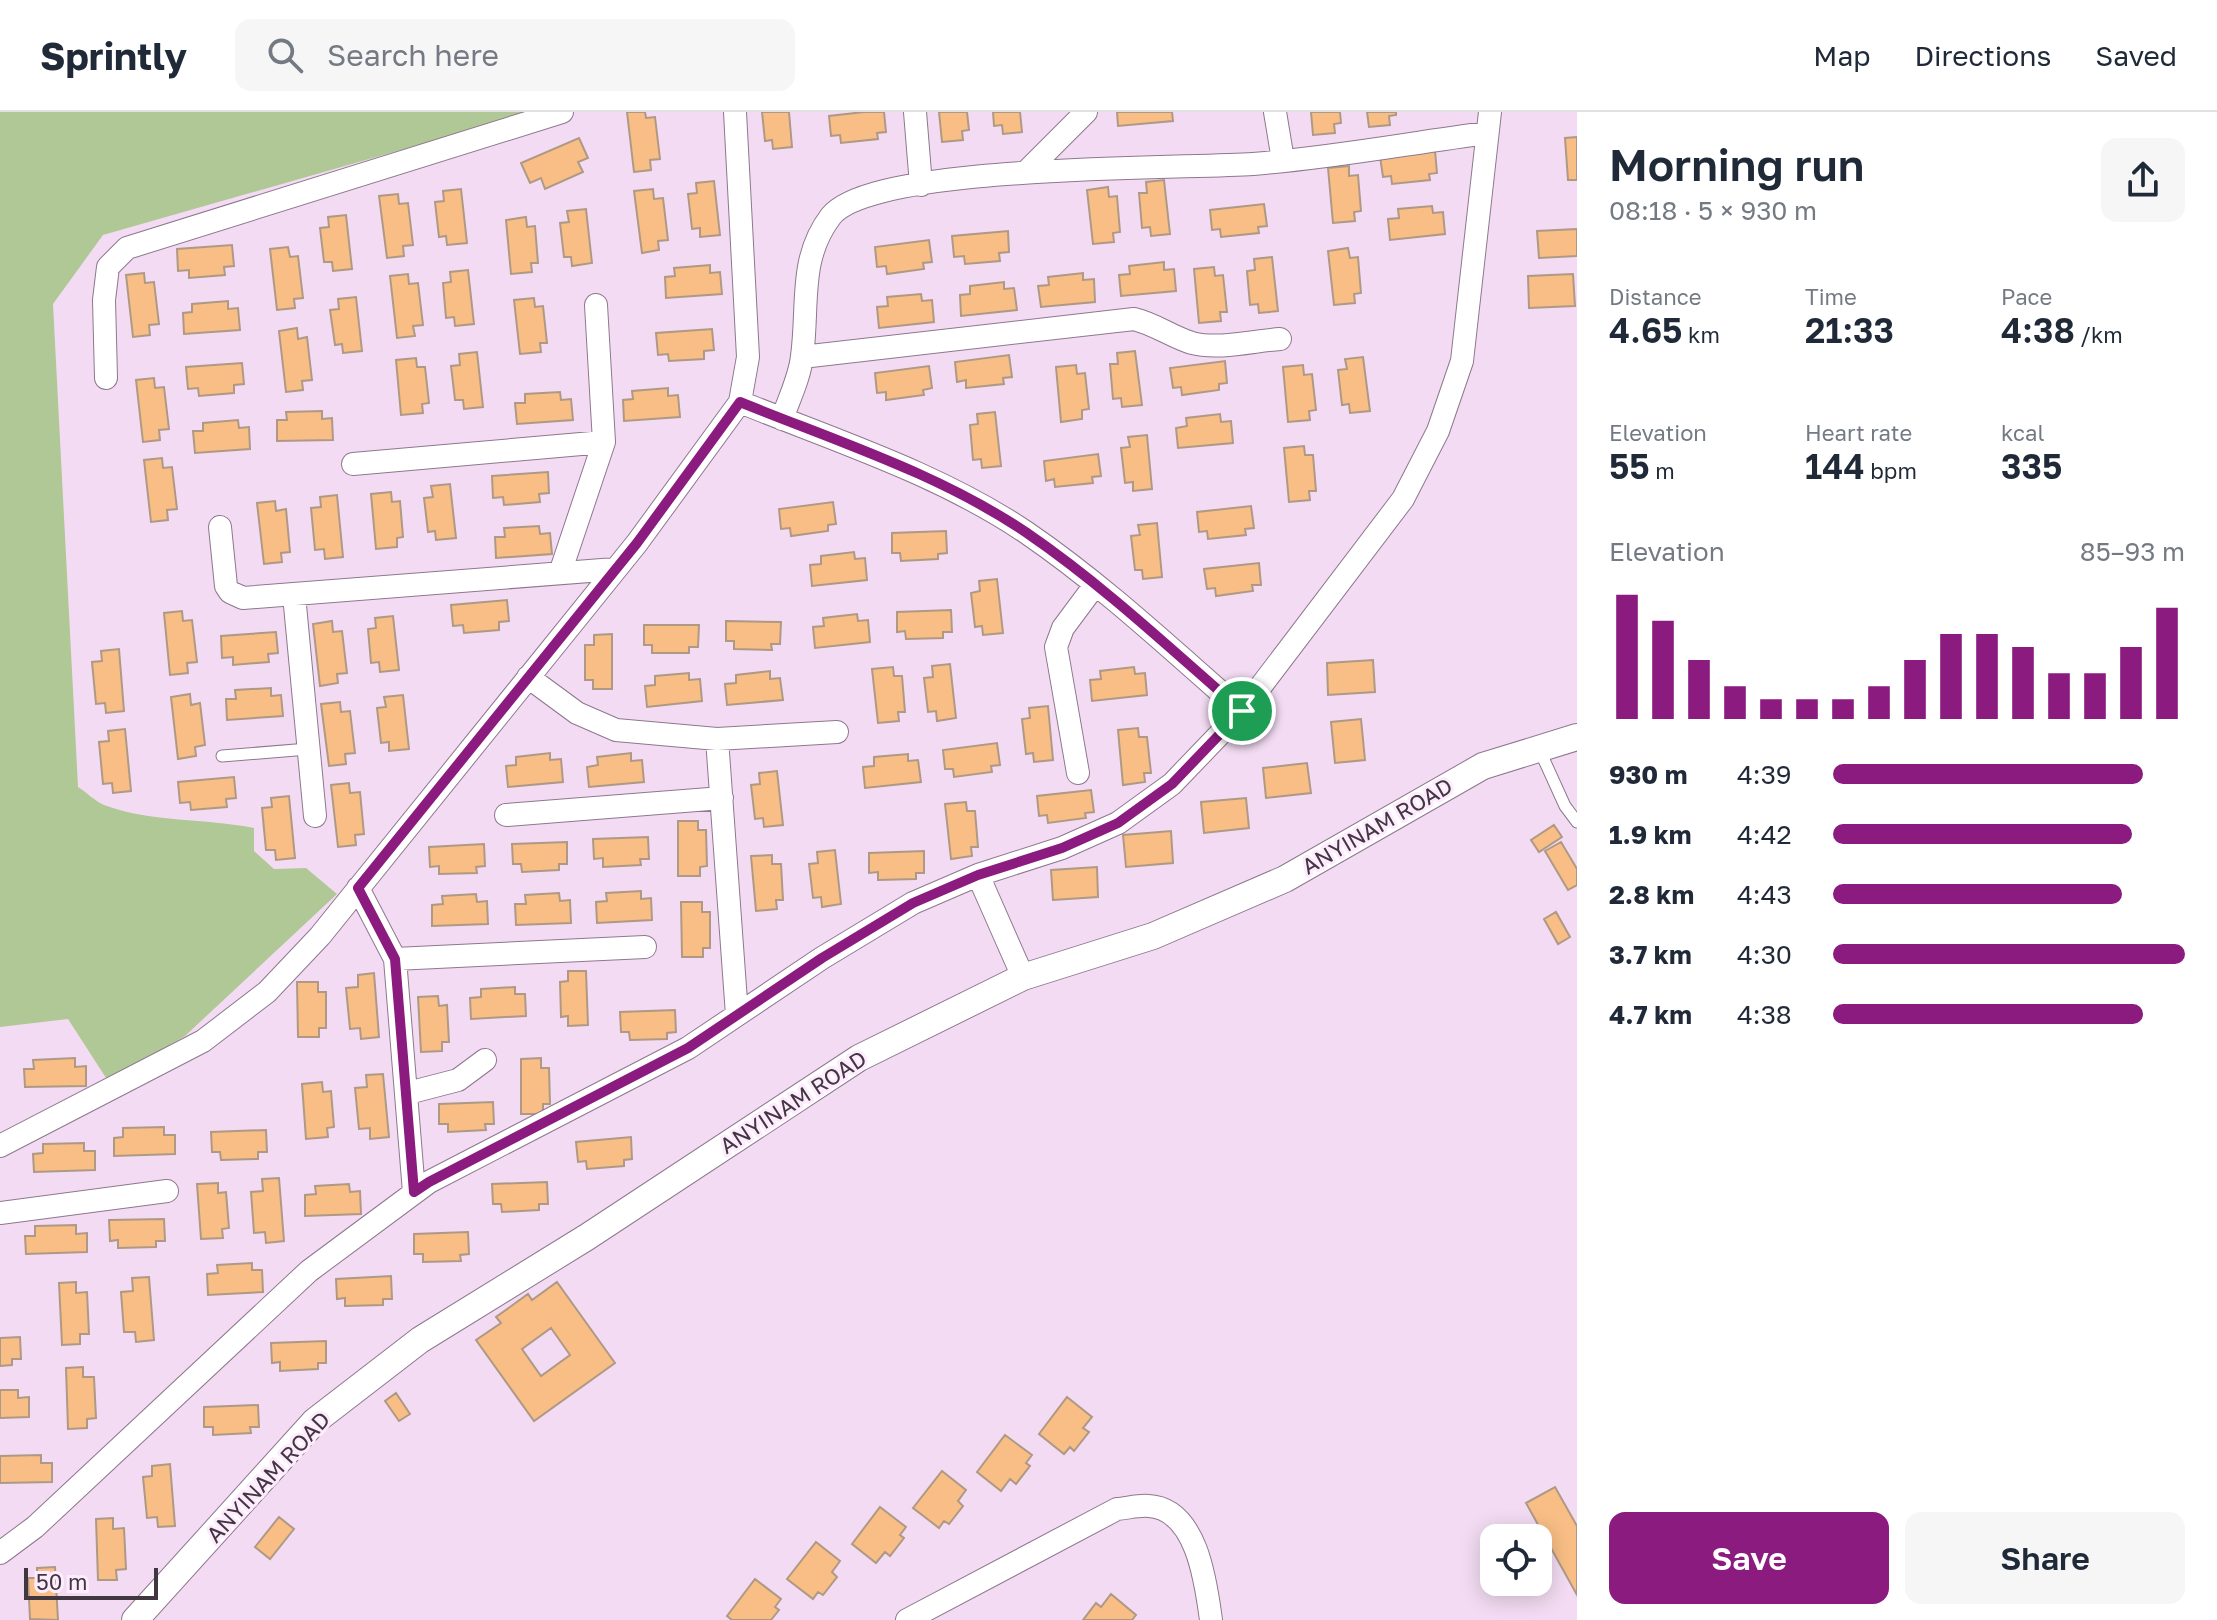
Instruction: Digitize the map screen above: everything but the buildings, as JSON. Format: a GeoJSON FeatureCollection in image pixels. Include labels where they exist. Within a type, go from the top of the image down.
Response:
{"type":"FeatureCollection","features":[{"type":"Feature","properties":{"kind":"street"},"geometry":{"type":"LineString","coordinates":[[106,378],[104,300],[108,267],[127,248],[562,112]]}},
{"type":"Feature","properties":{"kind":"street"},"geometry":{"type":"LineString","coordinates":[[0,1146],[203,1041],[267,992],[320,936],[615,569],[740,402],[748,357],[735,112]]}},
{"type":"Feature","properties":{"kind":"street"},"geometry":{"type":"LineString","coordinates":[[915,112],[921,185]]}},
{"type":"Feature","properties":{"kind":"street"},"geometry":{"type":"LineString","coordinates":[[1027,171],[1086,112]]}},
{"type":"Feature","properties":{"kind":"street"},"geometry":{"type":"LineString","coordinates":[[1275,112],[1283,160]]}},
{"type":"Feature","properties":{"kind":"street"},"geometry":{"type":"LineString","coordinates":[[0,1553],[35,1527],[309,1271],[429,1182],[688,1048],[822,958],[913,903],[978,875],[1062,848],[1118,823],[1172,784],[1242,711],[1403,499],[1438,431],[1462,361],[1488,123],[1254,164],[1027,171],[858,197],[833,214],[811,253],[806,274],[802,357],[782,419]]}},
{"type":"Feature","properties":{"kind":"street"},"geometry":{"type":"LineString","coordinates":[[560,573],[604,442],[596,305]]}},
{"type":"Feature","properties":{"kind":"street"},"geometry":{"type":"LineString","coordinates":[[802,357],[1134,319],[1149,322],[1200,344],[1280,339]]}},
{"type":"Feature","properties":{"kind":"street"},"geometry":{"type":"LineString","coordinates":[[740,402],[929,478],[1025,532],[1095,585],[1242,711]]}},
{"type":"Feature","properties":{"kind":"street"},"geometry":{"type":"LineString","coordinates":[[353,464],[604,442]]}},
{"type":"Feature","properties":{"kind":"street"},"geometry":{"type":"LineString","coordinates":[[220,527],[226,586],[230,592],[243,598],[615,569]]}},
{"type":"Feature","properties":{"kind":"street"},"geometry":{"type":"LineString","coordinates":[[1078,773],[1056,647],[1063,628],[1095,585]]}},
{"type":"Feature","properties":{"kind":"street"},"geometry":{"type":"LineString","coordinates":[[294,595],[315,816]]}},
{"type":"Feature","properties":{"kind":"street"},"geometry":{"type":"LineString","coordinates":[[528,677],[577,713],[616,730],[717,739],[837,732]]}},
{"type":"Feature","properties":{"kind":"street"},"geometry":{"type":"LineString","coordinates":[[1557,744],[1577,720]]}},
{"type":"Feature","properties":{"kind":"street"},"geometry":{"type":"LineString","coordinates":[[717,739],[737,1015]]}},
{"type":"Feature","properties":{"kind":"street","name":"ANYINAM ROAD"},"geometry":{"type":"LineString","coordinates":[[135,1620],[315,1421],[420,1340],[587,1237],[859,1058],[1023,977],[1153,936],[1270,885],[1483,766],[1557,744]]}},
{"type":"Feature","properties":{"kind":"street"},"geometry":{"type":"LineString","coordinates":[[506,815],[722,798]]}},
{"type":"Feature","properties":{"kind":"street"},"geometry":{"type":"LineString","coordinates":[[978,875],[1023,977]]}},
{"type":"Feature","properties":{"kind":"street"},"geometry":{"type":"LineString","coordinates":[[358,888],[395,959],[414,1192]]}},
{"type":"Feature","properties":{"kind":"street"},"geometry":{"type":"LineString","coordinates":[[395,959],[645,947]]}},
{"type":"Feature","properties":{"kind":"street"},"geometry":{"type":"LineString","coordinates":[[408,1093],[458,1080],[485,1060]]}},
{"type":"Feature","properties":{"kind":"street"},"geometry":{"type":"LineString","coordinates":[[0,1213],[167,1191]]}},
{"type":"Feature","properties":{"kind":"street"},"geometry":{"type":"LineString","coordinates":[[907,1620],[1117,1509],[1152,1506],[1182,1520],[1204,1571],[1211,1620]]}},
{"type":"Feature","properties":{"kind":"lane"},"geometry":{"type":"LineString","coordinates":[[1557,744],[1565,806],[1577,822]]}},
{"type":"Feature","properties":{"kind":"lane"},"geometry":{"type":"LineString","coordinates":[[222,756],[308,749]]}},
{"type":"Feature","properties":{"kind":"green space"},"geometry":{"type":"Polygon","coordinates":[[[0,112],[534,112],[103,235],[53,304],[78,787],[101,803],[122,811],[254,828],[254,851],[274,869],[306,868],[337,894],[185,1036],[108,1081],[68,1019],[0,1027],[0,112]]]}},
{"type":"Feature","properties":{"kind":"route"},"geometry":{"type":"LineString","coordinates":[[740,402],[929,478],[1025,532],[1095,585],[1242,711],[1172,784],[1118,823],[1062,848],[978,875],[913,903],[822,958],[688,1048],[414,1192],[395,959],[358,888],[637,543],[740,402]]}}]}
